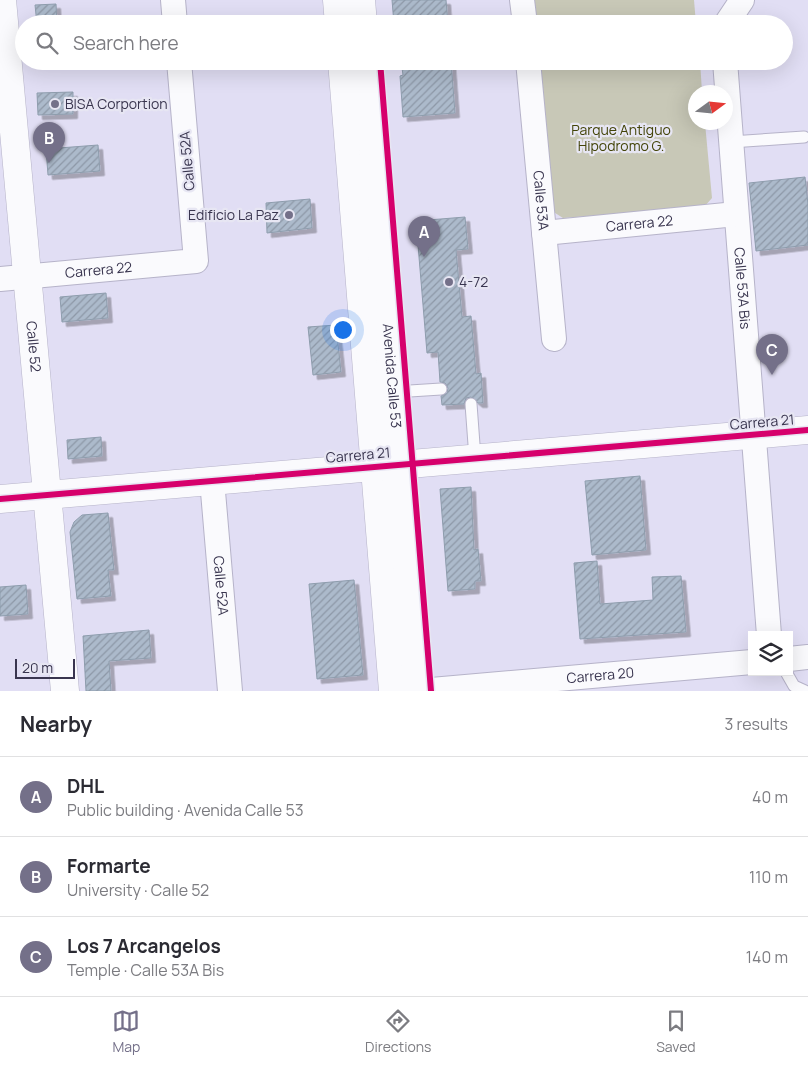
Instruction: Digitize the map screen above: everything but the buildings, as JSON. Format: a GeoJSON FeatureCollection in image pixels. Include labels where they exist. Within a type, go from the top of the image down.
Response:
{"type":"FeatureCollection","features":[{"type":"Feature","properties":{"kind":"street","name":"Calle 52"},"geometry":{"type":"LineString","coordinates":[[2,0],[3,59],[27,277],[65,691]]}},
{"type":"Feature","properties":{"kind":"street"},"geometry":{"type":"LineString","coordinates":[[173,0],[174,15]]}},
{"type":"Feature","properties":{"kind":"street"},"geometry":{"type":"LineString","coordinates":[[337,0],[338,15]]}},
{"type":"Feature","properties":{"kind":"street"},"geometry":{"type":"LineString","coordinates":[[361,0],[362,15]]}},
{"type":"Feature","properties":{"kind":"street"},"geometry":{"type":"LineString","coordinates":[[522,0],[524,15]]}},
{"type":"Feature","properties":{"kind":"street"},"geometry":{"type":"LineString","coordinates":[[732,15],[742,0]]}},
{"type":"Feature","properties":{"kind":"street","name":"Calle 52A"},"geometry":{"type":"LineString","coordinates":[[180,70],[196,261]]}},
{"type":"Feature","properties":{"kind":"street","name":"Avenida Calle 53"},"geometry":{"type":"LineString","coordinates":[[343,70],[388,465],[419,691]]}},
{"type":"Feature","properties":{"kind":"street","name":"Avenida Calle 53"},"geometry":{"type":"LineString","coordinates":[[367,70],[394,392],[388,465],[393,691]]}},
{"type":"Feature","properties":{"kind":"street","name":"Calle 53A"},"geometry":{"type":"LineString","coordinates":[[529,70],[554,339]]}},
{"type":"Feature","properties":{"kind":"street","name":"Calle 53A Bis"},"geometry":{"type":"LineString","coordinates":[[726,70],[769,631]]}},
{"type":"Feature","properties":{"kind":"street","name":"Carrera 22"},"geometry":{"type":"LineString","coordinates":[[544,233],[736,214]]}},
{"type":"Feature","properties":{"kind":"street","name":"Carrera 22"},"geometry":{"type":"LineString","coordinates":[[0,279],[196,261]]}},
{"type":"Feature","properties":{"kind":"street","name":"Carrera 21"},"geometry":{"type":"LineString","coordinates":[[0,499],[808,430]]}},
{"type":"Feature","properties":{"kind":"street","name":"Calle 52A"},"geometry":{"type":"LineString","coordinates":[[212,480],[230,691]]}},
{"type":"Feature","properties":{"kind":"street"},"geometry":{"type":"LineString","coordinates":[[793,659],[808,657]]}},
{"type":"Feature","properties":{"kind":"street","name":"Carrera 20"},"geometry":{"type":"LineString","coordinates":[[419,691],[748,662]]}},
{"type":"Feature","properties":{"kind":"lane"},"geometry":{"type":"LineString","coordinates":[[731,142],[804,137]]}},
{"type":"Feature","properties":{"kind":"lane"},"geometry":{"type":"LineString","coordinates":[[394,392],[440,389]]}},
{"type":"Feature","properties":{"kind":"lane"},"geometry":{"type":"LineString","coordinates":[[471,404],[476,458]]}},
{"type":"Feature","properties":{"kind":"lane"},"geometry":{"type":"LineString","coordinates":[[788,676],[794,686],[805,691]]}},
{"type":"Feature","properties":{"kind":"green space"},"geometry":{"type":"Polygon","coordinates":[[[533,0],[694,0],[695,15],[534,15],[533,0]]]}},
{"type":"Feature","properties":{"kind":"green space","name":"Parque Antiguo Hipodromo G."},"geometry":{"type":"Polygon","coordinates":[[[539,70],[701,70],[702,85],[688,85],[688,130],[706,130],[712,198],[704,207],[563,218],[552,211],[539,70]]]}},
{"type":"Feature","properties":{"kind":"cycle path"},"geometry":{"type":"LineString","coordinates":[[381,70],[431,691]]}},
{"type":"Feature","properties":{"kind":"cycle path"},"geometry":{"type":"LineString","coordinates":[[0,499],[808,430]]}},
{"type":"Feature","properties":{"kind":"place","name":"BISA Corportion"},"geometry":{"type":"Point","coordinates":[55,104]}},
{"type":"Feature","properties":{"kind":"place","name":"Formarte"},"geometry":{"type":"Point","coordinates":[49,163]}},
{"type":"Feature","properties":{"kind":"place","name":"Edificio La Paz"},"geometry":{"type":"Point","coordinates":[289,215]}},
{"type":"Feature","properties":{"kind":"place","name":"DHL"},"geometry":{"type":"Point","coordinates":[424,257]}},
{"type":"Feature","properties":{"kind":"place","name":"4-72"},"geometry":{"type":"Point","coordinates":[449,282]}},
{"type":"Feature","properties":{"kind":"place","name":"Los 7 Arcangelos"},"geometry":{"type":"Point","coordinates":[772,375]}}]}
